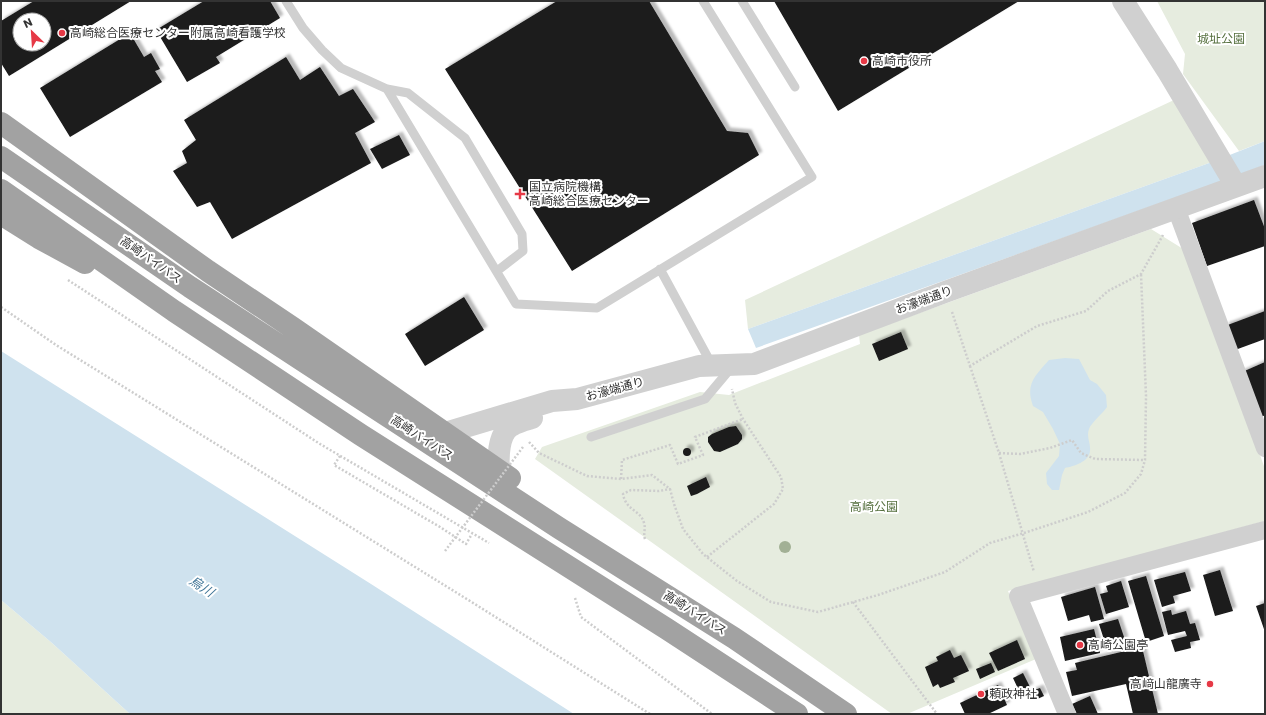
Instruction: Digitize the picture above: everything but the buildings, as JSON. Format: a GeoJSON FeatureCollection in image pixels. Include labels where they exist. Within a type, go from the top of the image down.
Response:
{"type":"FeatureCollection","features":[{"type":"Feature","properties":{"kind":"highway"},"geometry":{"type":"LineString","coordinates":[[1,123],[208,272],[293,328],[499,471],[574,520],[734,638]]}},
{"type":"Feature","properties":{"kind":"highway","name":"高崎バイパス"},"geometry":{"type":"LineString","coordinates":[[1,157],[190,287],[559,528],[734,638],[846,714]]}},
{"type":"Feature","properties":{"kind":"highway"},"geometry":{"type":"LineString","coordinates":[[1,190],[174,311],[361,435],[667,629],[797,714]]}},
{"type":"Feature","properties":{"kind":"highway"},"geometry":{"type":"LineString","coordinates":[[1,214],[39,238],[174,311]]}},
{"type":"Feature","properties":{"kind":"street"},"geometry":{"type":"LineString","coordinates":[[1123,1],[1167,70],[1233,182]]}},
{"type":"Feature","properties":{"kind":"street","name":"お濠端通り"},"geometry":{"type":"LineString","coordinates":[[577,399],[699,366],[754,364],[945,292],[1176,208],[1233,182],[1265,176]]}},
{"type":"Feature","properties":{"kind":"street"},"geometry":{"type":"LineString","coordinates":[[1176,208],[1265,448]]}},
{"type":"Feature","properties":{"kind":"street"},"geometry":{"type":"LineString","coordinates":[[445,433],[552,401],[577,399]]}},
{"type":"Feature","properties":{"kind":"street"},"geometry":{"type":"LineString","coordinates":[[499,471],[499,449],[509,427],[528,419],[557,411],[577,399]]}},
{"type":"Feature","properties":{"kind":"street"},"geometry":{"type":"LineString","coordinates":[[1067,714],[1018,596],[1265,530]]}},
{"type":"Feature","properties":{"kind":"lane"},"geometry":{"type":"LineString","coordinates":[[286,1],[303,28],[322,50],[341,68],[387,89],[408,93],[466,138],[522,234],[523,251],[497,271]]}},
{"type":"Feature","properties":{"kind":"lane"},"geometry":{"type":"LineString","coordinates":[[387,89],[516,304],[597,308],[812,177],[703,1]]}},
{"type":"Feature","properties":{"kind":"lane"},"geometry":{"type":"LineString","coordinates":[[742,1],[795,87]]}},
{"type":"Feature","properties":{"kind":"lane"},"geometry":{"type":"LineString","coordinates":[[591,437],[705,399],[722,366],[660,269]]}},
{"type":"Feature","properties":{"kind":"path"},"geometry":{"type":"LineString","coordinates":[[970,366],[1038,326],[1086,311],[1108,291],[1141,274],[1159,244],[1176,208]]}},
{"type":"Feature","properties":{"kind":"path"},"geometry":{"type":"LineString","coordinates":[[529,442],[539,453],[587,476],[621,479],[652,475],[670,489],[683,530],[703,554],[737,581],[772,602],[818,612],[878,595],[945,572],[990,542],[1024,533],[1088,512],[1125,493],[1141,474],[1145,460],[1146,396],[1141,274]]}},
{"type":"Feature","properties":{"kind":"path"},"geometry":{"type":"LineString","coordinates":[[63,277],[320,444],[490,544]]}},
{"type":"Feature","properties":{"kind":"path"},"geometry":{"type":"LineString","coordinates":[[945,292],[999,453],[1024,533],[1039,590]]}},
{"type":"Feature","properties":{"kind":"path"},"geometry":{"type":"LineString","coordinates":[[1,307],[56,346],[470,601],[650,714]]}},
{"type":"Feature","properties":{"kind":"path"},"geometry":{"type":"LineString","coordinates":[[707,557],[774,504],[783,489],[782,477],[743,419],[735,403],[732,387]]}},
{"type":"Feature","properties":{"kind":"path"},"geometry":{"type":"LineString","coordinates":[[621,479],[622,460],[670,445],[678,464],[702,455],[696,436],[743,419]]}},
{"type":"Feature","properties":{"kind":"path"},"geometry":{"type":"LineString","coordinates":[[999,453],[1020,454],[1050,448],[1072,440],[1081,453],[1095,459],[1145,460]]}},
{"type":"Feature","properties":{"kind":"path"},"geometry":{"type":"LineString","coordinates":[[445,551],[523,447]]}},
{"type":"Feature","properties":{"kind":"path"},"geometry":{"type":"LineString","coordinates":[[340,456],[334,465],[440,527],[466,544],[472,534]]}},
{"type":"Feature","properties":{"kind":"path"},"geometry":{"type":"LineString","coordinates":[[645,539],[644,523],[638,513],[625,502],[623,494],[631,490],[659,491],[670,489]]}},
{"type":"Feature","properties":{"kind":"path"},"geometry":{"type":"LineString","coordinates":[[569,594],[582,602]]}},
{"type":"Feature","properties":{"kind":"path"},"geometry":{"type":"LineString","coordinates":[[575,598],[581,617],[712,714]]}},
{"type":"Feature","properties":{"kind":"path"},"geometry":{"type":"LineString","coordinates":[[852,602],[937,714]]}},
{"type":"Feature","properties":{"kind":"green space","name":"城址公園"},"geometry":{"type":"Polygon","coordinates":[[[1157,1],[1265,1],[1265,141],[1239,151],[1183,74],[1185,54],[1157,1]]]}},
{"type":"Feature","properties":{"kind":"green space"},"geometry":{"type":"Polygon","coordinates":[[[1174,100],[1212,162],[748,329],[745,300],[1174,100]]]}},
{"type":"Feature","properties":{"kind":"green space","name":"高崎公園"},"geometry":{"type":"Polygon","coordinates":[[[1151,229],[1188,252],[1265,469],[1265,521],[1008,591],[1036,659],[907,714],[892,714],[535,459],[542,447],[700,392],[729,395],[860,344],[859,335],[1151,229]]]}},
{"type":"Feature","properties":{"kind":"green space"},"geometry":{"type":"Polygon","coordinates":[[[1,600],[52,643],[130,714],[1,714],[1,600]]]}},
{"type":"Feature","properties":{"kind":"water"},"geometry":{"type":"Polygon","coordinates":[[[1265,141],[1265,165],[1230,178],[756,348],[748,329],[1212,162],[1265,141]]]}},
{"type":"Feature","properties":{"kind":"water","name":"烏川"},"geometry":{"type":"Polygon","coordinates":[[[1,351],[574,714],[130,714],[52,643],[1,600],[1,351]]]}},
{"type":"Feature","properties":{"kind":"water"},"geometry":{"type":"Polygon","coordinates":[[[1065,358],[1079,359],[1090,380],[1097,384],[1106,395],[1107,407],[1089,429],[1089,455],[1084,461],[1065,468],[1059,490],[1052,490],[1047,484],[1046,473],[1059,456],[1060,444],[1043,412],[1033,406],[1030,392],[1033,381],[1049,360],[1065,358]]]}},
{"type":"Feature","properties":{"kind":"place","name":"高崎総合医療センター附属高崎看護学校"},"geometry":{"type":"Point","coordinates":[62,33]}},
{"type":"Feature","properties":{"kind":"place","name":"高崎市役所"},"geometry":{"type":"Point","coordinates":[864,61]}},
{"type":"Feature","properties":{"kind":"place","name":"国立病院機構 高崎総合医療センター"},"geometry":{"type":"Point","coordinates":[520,194]}},
{"type":"Feature","properties":{"kind":"place","name":"高崎公園亭"},"geometry":{"type":"Point","coordinates":[1080,645]}},
{"type":"Feature","properties":{"kind":"place","name":"高﨑山龍廣寺"},"geometry":{"type":"Point","coordinates":[1210,684]}},
{"type":"Feature","properties":{"kind":"place","name":"頼政神社"},"geometry":{"type":"Point","coordinates":[981,694]}}]}
